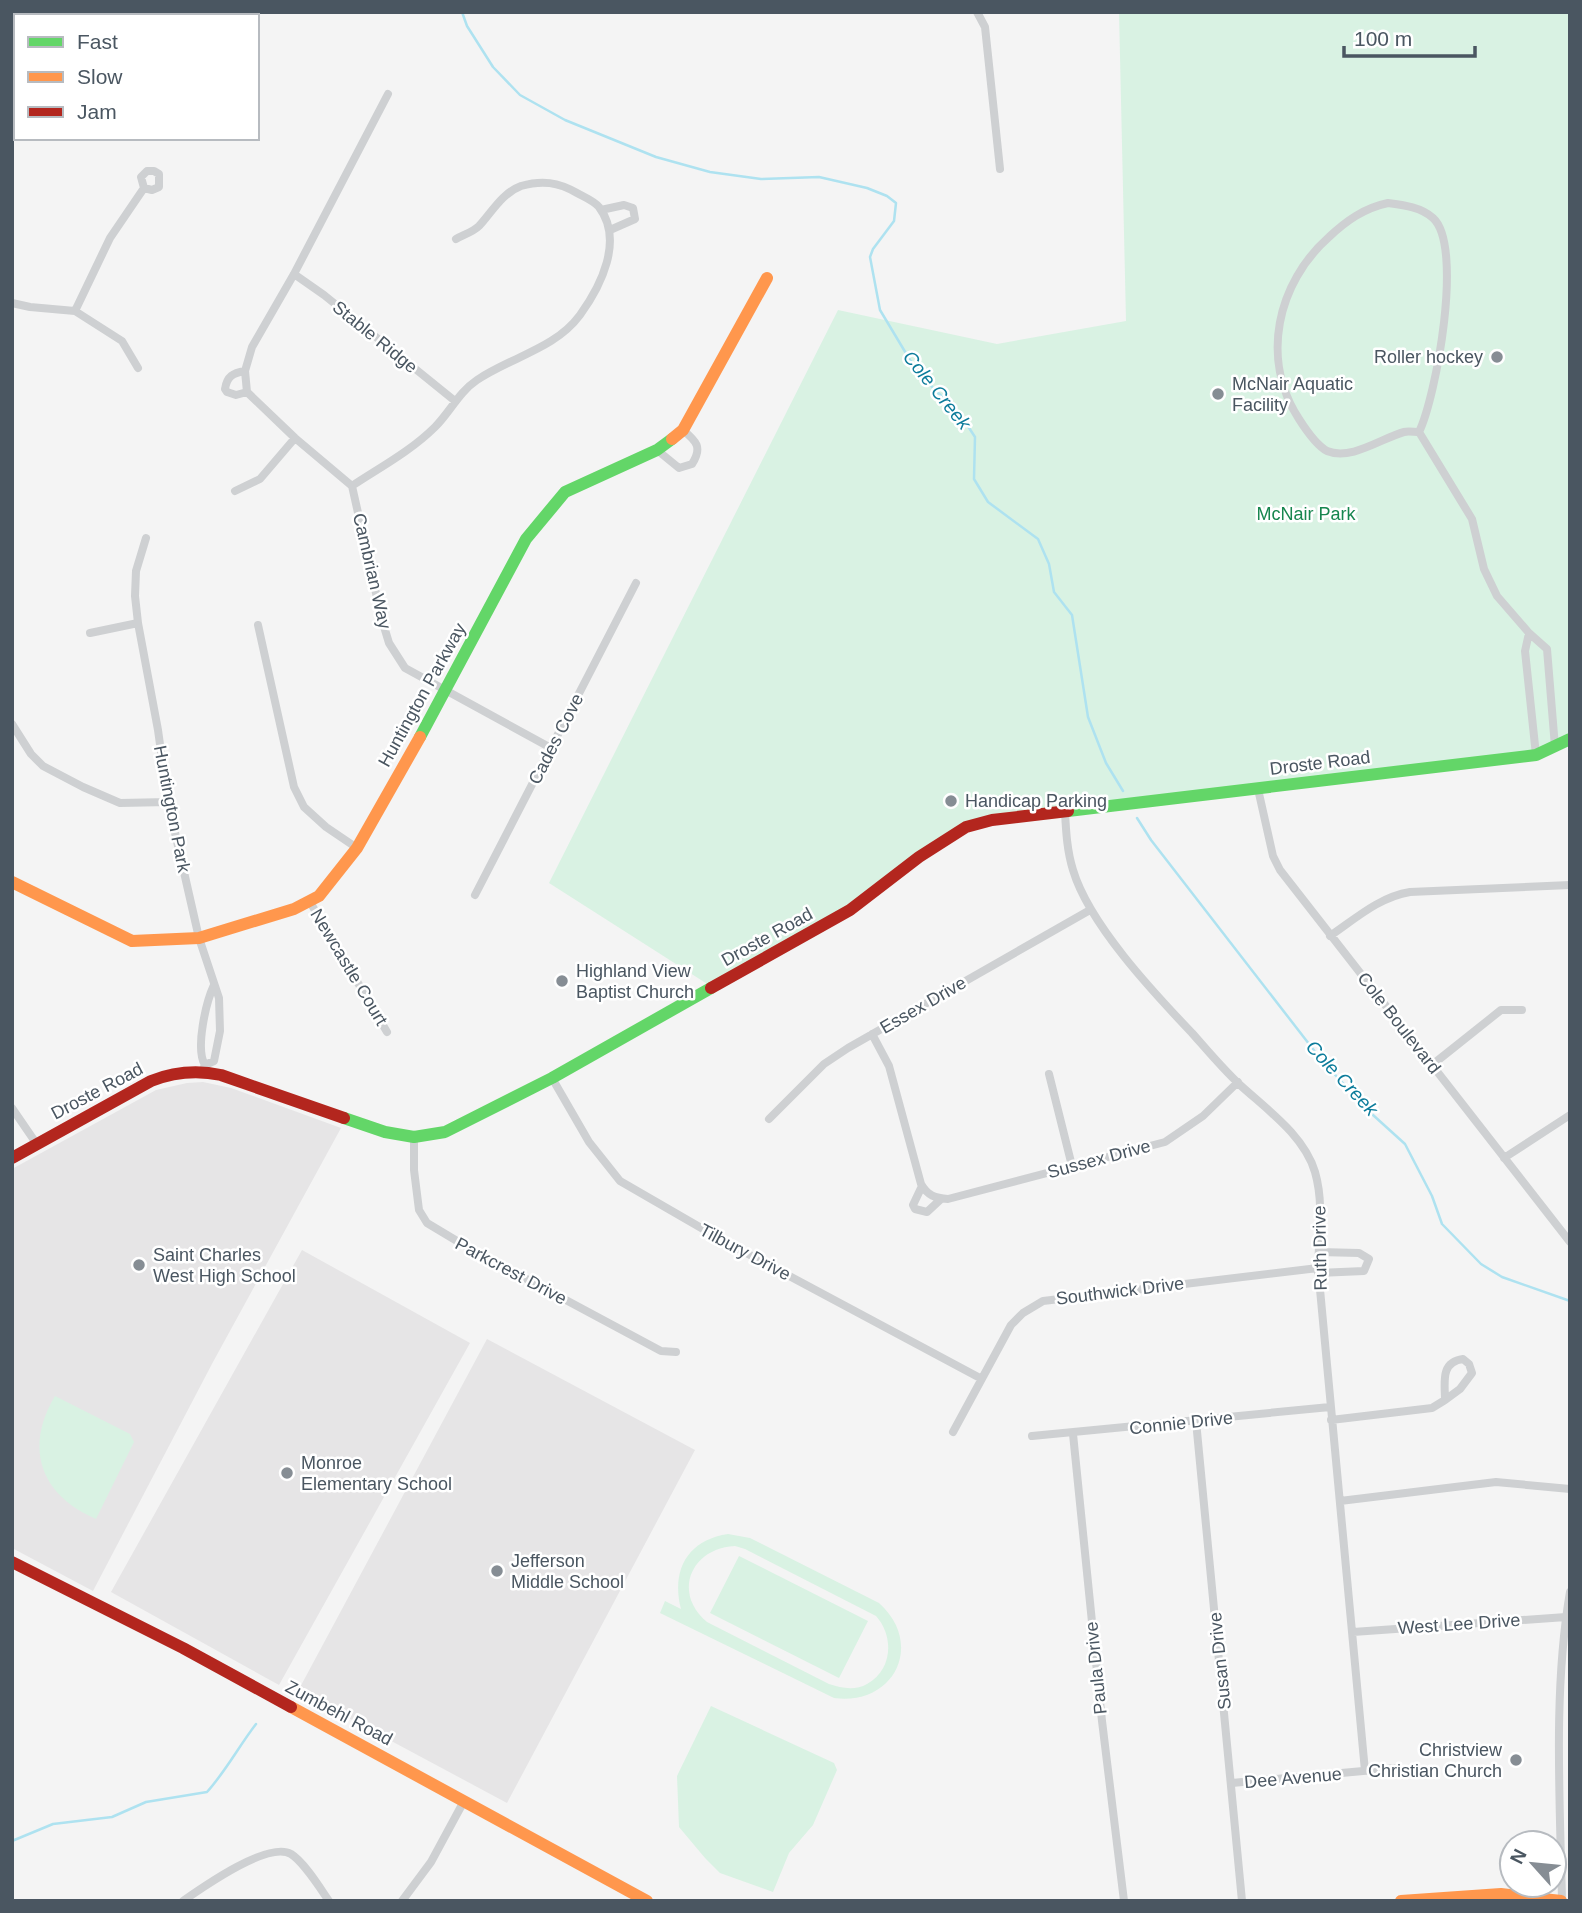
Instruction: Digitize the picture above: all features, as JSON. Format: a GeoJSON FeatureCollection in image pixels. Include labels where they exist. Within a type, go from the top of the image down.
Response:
{"type":"FeatureCollection","features":[{"type":"Feature","properties":{"kind":"street"},"geometry":{"type":"LineString","coordinates":[[977,12],[985,27],[1000,169]]}},
{"type":"Feature","properties":{"kind":"street"},"geometry":{"type":"LineString","coordinates":[[388,94],[252,347],[245,371],[247,392],[295,438],[352,486],[414,445],[435,427],[475,381],[554,340],[579,316],[597,287],[609,257],[610,230],[600,210],[588,199],[565,186],[548,181],[510,192],[477,228],[456,239]]}},
{"type":"Feature","properties":{"kind":"street"},"geometry":{"type":"LineString","coordinates":[[75,311],[110,238],[144,188]]}},
{"type":"Feature","properties":{"kind":"street"},"geometry":{"type":"LineString","coordinates":[[1388,203],[1409,205],[1434,219],[1444,242],[1447,277],[1441,349],[1427,416],[1419,432],[1405,432],[1348,452],[1328,451],[1308,434],[1292,409],[1280,375],[1276,339],[1285,299],[1305,260],[1353,216],[1388,203]]}},
{"type":"Feature","properties":{"kind":"street"},"geometry":{"type":"LineString","coordinates":[[600,210],[624,205],[633,208],[635,219],[610,230]]}},
{"type":"Feature","properties":{"kind":"street","name":"Stable Ridge"},"geometry":{"type":"LineString","coordinates":[[293,274],[324,295],[455,401]]}},
{"type":"Feature","properties":{"kind":"street","name":"Huntington Parkway"},"geometry":{"type":"LineString","coordinates":[[12,882],[96,925],[132,940],[173,942],[199,938],[294,909],[319,896],[357,848],[445,692],[526,539],[565,492],[657,450],[683,430],[767,278]]}},
{"type":"Feature","properties":{"kind":"street"},"geometry":{"type":"LineString","coordinates":[[12,303],[75,311],[122,341],[138,368]]}},
{"type":"Feature","properties":{"kind":"street"},"geometry":{"type":"LineString","coordinates":[[245,371],[234,373],[227,379],[225,389],[236,395],[247,392]]}},
{"type":"Feature","properties":{"kind":"street"},"geometry":{"type":"LineString","coordinates":[[657,450],[679,468],[692,464],[699,447],[683,430]]}},
{"type":"Feature","properties":{"kind":"street"},"geometry":{"type":"LineString","coordinates":[[1419,432],[1472,519],[1484,569],[1496,596],[1547,649],[1555,747]]}},
{"type":"Feature","properties":{"kind":"street"},"geometry":{"type":"LineString","coordinates":[[235,491],[260,479],[295,438]]}},
{"type":"Feature","properties":{"kind":"street","name":"Cambrian Way"},"geometry":{"type":"LineString","coordinates":[[352,486],[389,643],[405,668],[551,748]]}},
{"type":"Feature","properties":{"kind":"street","name":"Huntington Park"},"geometry":{"type":"LineString","coordinates":[[146,538],[136,570],[138,623],[168,802],[199,938],[219,998],[219,1031],[214,1061],[204,1068]]}},
{"type":"Feature","properties":{"kind":"street","name":"Cades Cove"},"geometry":{"type":"LineString","coordinates":[[475,895],[636,583]]}},
{"type":"Feature","properties":{"kind":"street"},"geometry":{"type":"LineString","coordinates":[[90,633],[138,623]]}},
{"type":"Feature","properties":{"kind":"street"},"geometry":{"type":"LineString","coordinates":[[258,625],[294,787],[304,807],[326,827],[357,848]]}},
{"type":"Feature","properties":{"kind":"street"},"geometry":{"type":"LineString","coordinates":[[1529,633],[1525,651],[1536,755]]}},
{"type":"Feature","properties":{"kind":"street"},"geometry":{"type":"LineString","coordinates":[[14,729],[43,766],[83,787],[120,803],[168,802]]}},
{"type":"Feature","properties":{"kind":"street","name":"Droste Road"},"geometry":{"type":"LineString","coordinates":[[12,1158],[139,1086],[163,1076],[204,1068],[384,1132],[414,1137],[445,1132],[552,1079],[850,910],[919,857],[966,827],[992,820],[1536,755],[1570,738]]}},
{"type":"Feature","properties":{"kind":"street","name":"Cole Boulevard"},"geometry":{"type":"LineString","coordinates":[[1258,789],[1275,863],[1570,1241]]}},
{"type":"Feature","properties":{"kind":"street","name":"Ruth Drive"},"geometry":{"type":"LineString","coordinates":[[1066,812],[1066,836],[1073,871],[1090,910],[1150,989],[1238,1083],[1280,1121],[1299,1144],[1314,1170],[1321,1212],[1318,1270],[1365,1771]]}},
{"type":"Feature","properties":{"kind":"street"},"geometry":{"type":"LineString","coordinates":[[1330,936],[1395,894],[1570,885]]}},
{"type":"Feature","properties":{"kind":"street","name":"Newcastle Court"},"geometry":{"type":"LineString","coordinates":[[310,902],[387,1032]]}},
{"type":"Feature","properties":{"kind":"street","name":"Essex Drive"},"geometry":{"type":"LineString","coordinates":[[769,1119],[824,1064],[1090,910]]}},
{"type":"Feature","properties":{"kind":"street"},"geometry":{"type":"LineString","coordinates":[[204,1068],[200,1052],[205,1010],[214,985]]}},
{"type":"Feature","properties":{"kind":"street"},"geometry":{"type":"LineString","coordinates":[[1432,1065],[1502,1010],[1522,1010]]}},
{"type":"Feature","properties":{"kind":"street","name":"Sussex Drive"},"geometry":{"type":"LineString","coordinates":[[872,1034],[888,1066],[922,1186],[913,1205],[915,1209],[927,1212],[941,1199],[1165,1142],[1203,1116],[1238,1083]]}},
{"type":"Feature","properties":{"kind":"street"},"geometry":{"type":"LineString","coordinates":[[1049,1074],[1072,1166]]}},
{"type":"Feature","properties":{"kind":"street","name":"Tilbury Drive"},"geometry":{"type":"LineString","coordinates":[[552,1079],[589,1142],[620,1181],[722,1240],[980,1378]]}},
{"type":"Feature","properties":{"kind":"street"},"geometry":{"type":"LineString","coordinates":[[12,1108],[36,1143]]}},
{"type":"Feature","properties":{"kind":"street"},"geometry":{"type":"LineString","coordinates":[[1504,1158],[1570,1115]]}},
{"type":"Feature","properties":{"kind":"street","name":"Parkcrest Drive"},"geometry":{"type":"LineString","coordinates":[[414,1137],[418,1206],[427,1223],[661,1351],[676,1352]]}},
{"type":"Feature","properties":{"kind":"street"},"geometry":{"type":"LineString","coordinates":[[922,1186],[931,1196],[941,1199]]}},
{"type":"Feature","properties":{"kind":"street","name":"Southwick Drive"},"geometry":{"type":"LineString","coordinates":[[953,1432],[1011,1325],[1023,1313],[1043,1301],[1318,1270],[1364,1271],[1368,1259],[1359,1253],[1319,1252]]}},
{"type":"Feature","properties":{"kind":"street"},"geometry":{"type":"LineString","coordinates":[[1331,1420],[1432,1408],[1446,1400],[1460,1389],[1472,1373],[1469,1364],[1463,1359],[1452,1362],[1445,1372],[1446,1400]]}},
{"type":"Feature","properties":{"kind":"street","name":"Connie Drive"},"geometry":{"type":"LineString","coordinates":[[1032,1436],[1330,1407]]}},
{"type":"Feature","properties":{"kind":"street","name":"Susan Drive"},"geometry":{"type":"LineString","coordinates":[[1196,1421],[1242,1901]]}},
{"type":"Feature","properties":{"kind":"street","name":"Paula Drive"},"geometry":{"type":"LineString","coordinates":[[1073,1434],[1102,1721],[1124,1901]]}},
{"type":"Feature","properties":{"kind":"street"},"geometry":{"type":"LineString","coordinates":[[1339,1501],[1496,1482],[1570,1489]]}},
{"type":"Feature","properties":{"kind":"street","name":"Zumbehl Road"},"geometry":{"type":"LineString","coordinates":[[12,1562],[183,1648],[647,1901]]}},
{"type":"Feature","properties":{"kind":"street"},"geometry":{"type":"LineString","coordinates":[[1401,1901],[1489,1893],[1531,1893],[1561,1901],[1559,1740],[1566,1617],[1570,1592]]}},
{"type":"Feature","properties":{"kind":"street","name":"West Lee Drive"},"geometry":{"type":"LineString","coordinates":[[1353,1632],[1566,1617]]}},
{"type":"Feature","properties":{"kind":"street","name":"Dee Avenue"},"geometry":{"type":"LineString","coordinates":[[1232,1783],[1396,1768]]}},
{"type":"Feature","properties":{"kind":"street"},"geometry":{"type":"LineString","coordinates":[[402,1901],[431,1862],[464,1801]]}},
{"type":"Feature","properties":{"kind":"street"},"geometry":{"type":"LineString","coordinates":[[183,1901],[264,1854],[283,1851],[292,1854],[299,1861],[329,1901]]}},
{"type":"Feature","properties":{"kind":"shaded area","name":"Saint Charles West High School"},"geometry":{"type":"Polygon","coordinates":[[[203,1082],[231,1088],[341,1128],[213,1362],[93,1591],[12,1548],[12,1169],[156,1090],[203,1082]]]}},
{"type":"Feature","properties":{"kind":"shaded area","name":"Monroe Elementary School"},"geometry":{"type":"Polygon","coordinates":[[[302,1250],[470,1343],[279,1685],[111,1592],[302,1250]]]}},
{"type":"Feature","properties":{"kind":"shaded area","name":"Jefferson Middle School"},"geometry":{"type":"Polygon","coordinates":[[[487,1339],[695,1450],[507,1803],[298,1691],[487,1339]]]}},
{"type":"Feature","properties":{"kind":"green space","name":"McNair Park"},"geometry":{"type":"Polygon","coordinates":[[[1119,12],[1570,12],[1570,731],[1548,750],[966,827],[850,910],[712,987],[549,883],[838,310],[997,344],[1126,321],[1119,12]]]}},
{"type":"Feature","properties":{"kind":"green space"},"geometry":{"type":"Polygon","coordinates":[[[55,1396],[130,1434],[134,1442],[96,1519],[62,1497],[50,1483],[43,1468],[40,1434],[55,1396]]]}},
{"type":"Feature","properties":{"kind":"green space"},"geometry":{"type":"Polygon","coordinates":[[[728,1534],[750,1538],[879,1603],[893,1619],[900,1636],[901,1653],[896,1669],[887,1682],[873,1692],[855,1698],[834,1698],[660,1613],[665,1601],[681,1609],[678,1582],[685,1560],[692,1550],[714,1537],[728,1534]],[[735,1546],[707,1555],[691,1574],[690,1598],[707,1622],[829,1684],[858,1688],[876,1678],[886,1662],[888,1643],[882,1624],[876,1616],[735,1546]]]}},
{"type":"Feature","properties":{"kind":"green space"},"geometry":{"type":"Polygon","coordinates":[[[739,1556],[868,1621],[839,1678],[710,1613],[739,1556]]]}},
{"type":"Feature","properties":{"kind":"green space"},"geometry":{"type":"Polygon","coordinates":[[[711,1706],[834,1763],[837,1770],[813,1825],[789,1853],[773,1892],[720,1873],[679,1827],[677,1776],[711,1706]]]}},
{"type":"Feature","properties":{"kind":"waterway","name":"Cole Creek"},"geometry":{"type":"LineString","coordinates":[[462,12],[467,26],[493,67],[520,95],[565,120],[656,157],[710,172],[761,179],[819,177],[867,188],[896,203],[894,221],[870,257],[880,310],[910,360],[933,388],[960,414],[975,437],[974,479],[988,502],[1038,539],[1049,564],[1054,592],[1072,615],[1088,717],[1106,763],[1123,791]]}},
{"type":"Feature","properties":{"kind":"waterway","name":"Cole Creek"},"geometry":{"type":"LineString","coordinates":[[1137,818],[1151,840],[1323,1062],[1373,1115],[1405,1144],[1432,1196],[1442,1224],[1481,1264],[1502,1277],[1570,1301]]}},
{"type":"Feature","properties":{"kind":"waterway"},"geometry":{"type":"LineString","coordinates":[[12,1841],[53,1824],[112,1817],[146,1802],[207,1792],[256,1724]]}},
{"type":"Feature","properties":{"kind":"traffic: fast"},"geometry":{"type":"LineString","coordinates":[[420,737],[526,539],[565,492],[657,450],[672,439]]}},
{"type":"Feature","properties":{"kind":"traffic: fast"},"geometry":{"type":"LineString","coordinates":[[1068,811],[1536,755],[1570,739]]}},
{"type":"Feature","properties":{"kind":"traffic: fast"},"geometry":{"type":"LineString","coordinates":[[344,1118],[385,1132],[414,1137],[445,1132],[552,1078],[711,988]]}},
{"type":"Feature","properties":{"kind":"traffic: slow"},"geometry":{"type":"LineString","coordinates":[[672,439],[683,430],[767,278]]}},
{"type":"Feature","properties":{"kind":"traffic: slow"},"geometry":{"type":"LineString","coordinates":[[12,882],[132,941],[199,938],[294,909],[319,896],[357,848],[420,737]]}},
{"type":"Feature","properties":{"kind":"traffic: slow"},"geometry":{"type":"LineString","coordinates":[[291,1707],[647,1901]]}},
{"type":"Feature","properties":{"kind":"traffic: slow"},"geometry":{"type":"LineString","coordinates":[[1401,1901],[1501,1894],[1561,1901]]}},
{"type":"Feature","properties":{"kind":"traffic: jam"},"geometry":{"type":"LineString","coordinates":[[711,988],[850,910],[919,857],[966,827],[992,820],[1068,811]]}},
{"type":"Feature","properties":{"kind":"traffic: jam"},"geometry":{"type":"LineString","coordinates":[[12,1158],[151,1081],[186,1073],[221,1075],[344,1118]]}},
{"type":"Feature","properties":{"kind":"traffic: jam"},"geometry":{"type":"LineString","coordinates":[[12,1562],[183,1648],[291,1707]]}},
{"type":"Feature","properties":{"kind":"place","name":"Roller hockey"},"geometry":{"type":"Point","coordinates":[1497,357]}},
{"type":"Feature","properties":{"kind":"place","name":"McNair Aquatic Facility"},"geometry":{"type":"Point","coordinates":[1218,394]}},
{"type":"Feature","properties":{"kind":"place","name":"Handicap Parking"},"geometry":{"type":"Point","coordinates":[951,801]}},
{"type":"Feature","properties":{"kind":"place","name":"Highland View Baptist Church"},"geometry":{"type":"Point","coordinates":[562,981]}},
{"type":"Feature","properties":{"kind":"place","name":"Saint Charles West High School"},"geometry":{"type":"Point","coordinates":[139,1265]}},
{"type":"Feature","properties":{"kind":"place","name":"Monroe Elementary School"},"geometry":{"type":"Point","coordinates":[287,1473]}},
{"type":"Feature","properties":{"kind":"place","name":"Jefferson Middle School"},"geometry":{"type":"Point","coordinates":[497,1571]}},
{"type":"Feature","properties":{"kind":"place","name":"Christview Christian Church"},"geometry":{"type":"Point","coordinates":[1516,1760]}}]}
